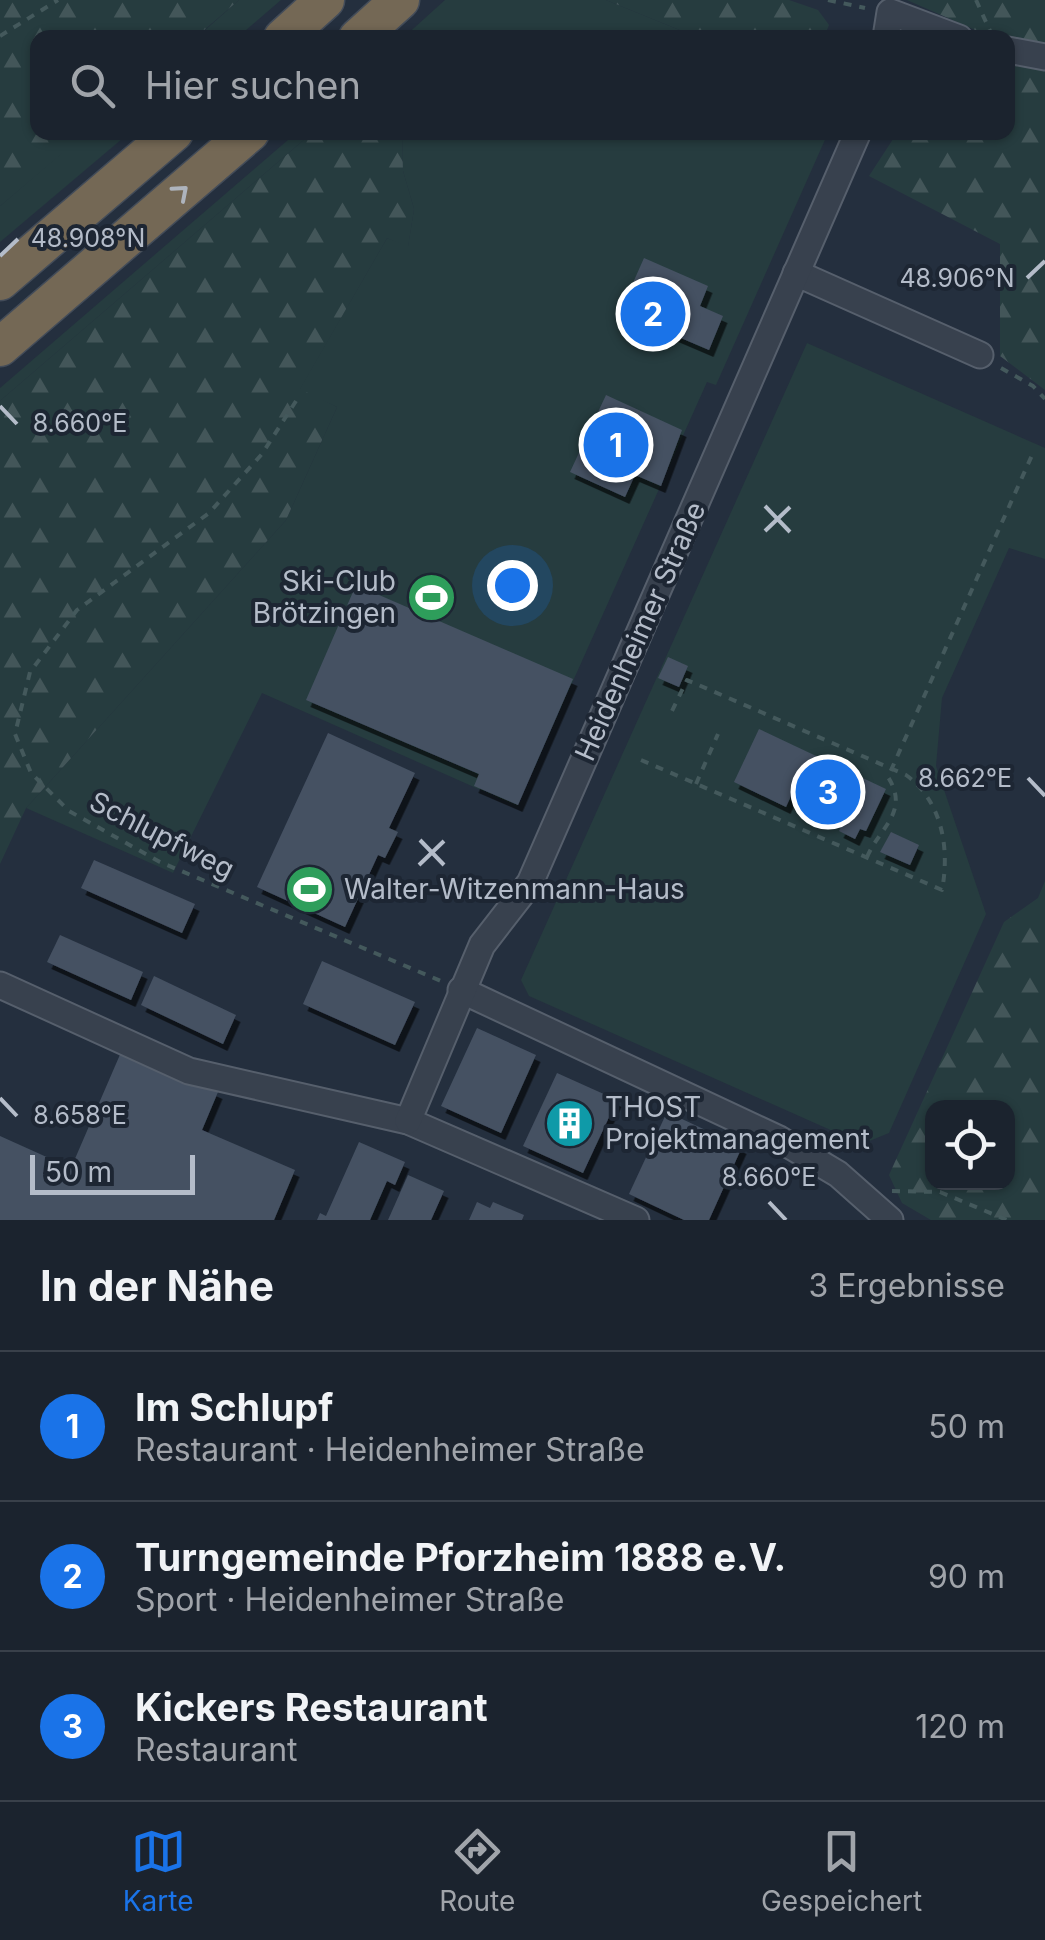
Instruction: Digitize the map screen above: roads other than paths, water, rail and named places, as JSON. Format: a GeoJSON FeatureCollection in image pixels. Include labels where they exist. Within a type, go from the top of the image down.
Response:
{"type":"FeatureCollection","features":[{"type":"Feature","properties":{"kind":"highway"},"geometry":{"type":"LineString","coordinates":[[291,30],[325,0]]}},
{"type":"Feature","properties":{"kind":"highway"},"geometry":{"type":"LineString","coordinates":[[367,30],[400,0]]}},
{"type":"Feature","properties":{"kind":"highway"},"geometry":{"type":"LineString","coordinates":[[0,282],[165,140]]}},
{"type":"Feature","properties":{"kind":"highway"},"geometry":{"type":"LineString","coordinates":[[0,346],[241,140]]}},
{"type":"Feature","properties":{"kind":"street"},"geometry":{"type":"LineString","coordinates":[[1015,51],[1045,57]]}},
{"type":"Feature","properties":{"kind":"street","name":"Heidenheimer Straße"},"geometry":{"type":"LineString","coordinates":[[408,1121],[482,945],[530,883],[854,140]]}},
{"type":"Feature","properties":{"kind":"street"},"geometry":{"type":"LineString","coordinates":[[796,272],[980,356]]}},
{"type":"Feature","properties":{"kind":"street"},"geometry":{"type":"LineString","coordinates":[[0,985],[189,1070],[408,1121],[636,1220]]}},
{"type":"Feature","properties":{"kind":"street"},"geometry":{"type":"LineString","coordinates":[[461,990],[814,1158],[890,1220]]}},
{"type":"Feature","properties":{"kind":"place","name":"Turngemeinde Pforzheim 1888 e.V."},"geometry":{"type":"Point","coordinates":[653,314]}},
{"type":"Feature","properties":{"kind":"place","name":"Im Schlupf"},"geometry":{"type":"Point","coordinates":[616,445]}},
{"type":"Feature","properties":{"kind":"place","name":"Ski-Club Brötzingen"},"geometry":{"type":"Point","coordinates":[431,597]}},
{"type":"Feature","properties":{"kind":"place","name":"Kickers Restaurant"},"geometry":{"type":"Point","coordinates":[828,792]}},
{"type":"Feature","properties":{"kind":"place","name":"Walter-Witzenmann-Haus"},"geometry":{"type":"Point","coordinates":[309,889]}},
{"type":"Feature","properties":{"kind":"place","name":"THOST Projektmanagement"},"geometry":{"type":"Point","coordinates":[570,1123]}}]}
